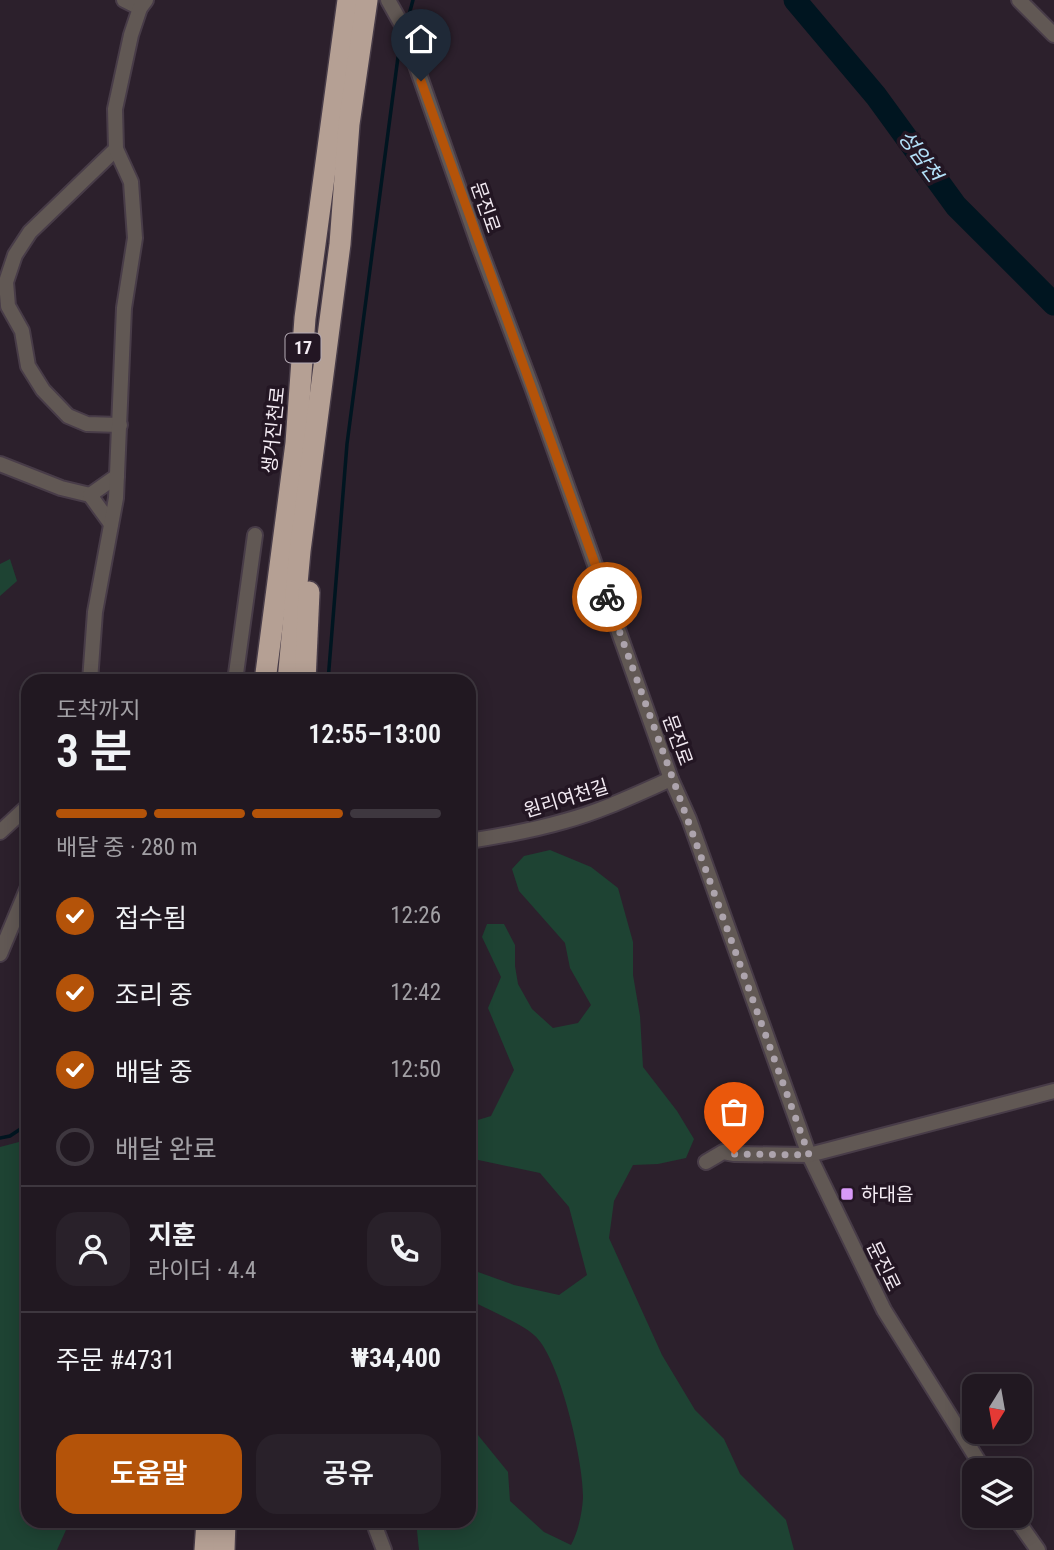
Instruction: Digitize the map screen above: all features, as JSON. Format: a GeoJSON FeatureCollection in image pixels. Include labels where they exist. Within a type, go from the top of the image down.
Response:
{"type":"FeatureCollection","features":[{"type":"Feature","properties":{"kind":"highway","name":"생거진천로"},"geometry":{"type":"LineString","coordinates":[[289,674],[340,244],[356,9]]}},
{"type":"Feature","properties":{"kind":"highway","name":"생거진천로"},"geometry":{"type":"LineString","coordinates":[[266,674],[296,443],[305,318],[356,9]]}},
{"type":"Feature","properties":{"kind":"highway"},"geometry":{"type":"LineString","coordinates":[[306,674],[310,619],[310,482]]}},
{"type":"Feature","properties":{"kind":"highway"},"geometry":{"type":"LineString","coordinates":[[256,674],[286,515]]}},
{"type":"Feature","properties":{"kind":"highway"},"geometry":{"type":"LineString","coordinates":[[205,1550],[207,1528]]}},
{"type":"Feature","properties":{"kind":"highway"},"geometry":{"type":"LineString","coordinates":[[223,1550],[225,1528]]}},
{"type":"Feature","properties":{"kind":"street"},"geometry":{"type":"LineString","coordinates":[[91,674],[95,612],[117,476],[124,308],[135,238],[131,182],[116,149],[116,109],[131,36],[144,4],[124,0]]}},
{"type":"Feature","properties":{"kind":"street","name":"문진로"},"geometry":{"type":"LineString","coordinates":[[388,0],[402,25],[479,246],[809,1155],[884,1310],[976,1458]]}},
{"type":"Feature","properties":{"kind":"street"},"geometry":{"type":"LineString","coordinates":[[1020,0],[1054,36]]}},
{"type":"Feature","properties":{"kind":"street"},"geometry":{"type":"LineString","coordinates":[[116,149],[30,232],[15,255],[6,282],[8,306],[22,331],[28,366],[43,390],[68,416],[87,424],[120,425]]}},
{"type":"Feature","properties":{"kind":"street"},"geometry":{"type":"LineString","coordinates":[[0,464],[50,484],[90,495],[111,524]]}},
{"type":"Feature","properties":{"kind":"street"},"geometry":{"type":"LineString","coordinates":[[90,495],[117,476]]}},
{"type":"Feature","properties":{"kind":"street"},"geometry":{"type":"LineString","coordinates":[[237,674],[255,535]]}},
{"type":"Feature","properties":{"kind":"street","name":"원리여천길"},"geometry":{"type":"LineString","coordinates":[[476,840],[566,821],[671,779]]}},
{"type":"Feature","properties":{"kind":"street"},"geometry":{"type":"LineString","coordinates":[[0,832],[21,812]]}},
{"type":"Feature","properties":{"kind":"street"},"geometry":{"type":"LineString","coordinates":[[0,954],[21,904]]}},
{"type":"Feature","properties":{"kind":"street"},"geometry":{"type":"LineString","coordinates":[[706,1162],[723,1152],[809,1155],[1054,1091]]}},
{"type":"Feature","properties":{"kind":"street"},"geometry":{"type":"LineString","coordinates":[[376,1528],[384,1550]]}},
{"type":"Feature","properties":{"kind":"street"},"geometry":{"type":"LineString","coordinates":[[1022,1528],[1038,1550]]}},
{"type":"Feature","properties":{"kind":"green space"},"geometry":{"type":"Polygon","coordinates":[[[10,559],[17,581],[0,596],[0,564],[10,559]]]}},
{"type":"Feature","properties":{"kind":"green space"},"geometry":{"type":"Polygon","coordinates":[[[550,850],[591,867],[618,888],[633,942],[633,975],[640,1016],[643,1067],[677,1111],[694,1139],[686,1158],[658,1164],[633,1165],[614,1201],[609,1238],[662,1355],[695,1410],[724,1439],[740,1474],[786,1520],[794,1550],[419,1550],[417,1528],[476,1528],[476,1433],[508,1472],[510,1501],[544,1532],[571,1545],[581,1516],[582,1482],[575,1437],[553,1365],[544,1347],[528,1330],[476,1303],[478,1272],[514,1285],[559,1295],[587,1275],[569,1207],[540,1173],[476,1159],[476,1120],[491,1116],[514,1070],[488,1008],[501,977],[482,937],[487,924],[504,924],[515,945],[518,984],[532,1009],[553,1028],[578,1023],[591,1005],[570,968],[565,943],[519,891],[512,869],[524,856],[550,850]]]}},
{"type":"Feature","properties":{"kind":"green space"},"geometry":{"type":"Polygon","coordinates":[[[21,1140],[21,1528],[67,1528],[57,1550],[0,1550],[0,1147],[21,1140]]]}},
{"type":"Feature","properties":{"kind":"waterway"},"geometry":{"type":"LineString","coordinates":[[407,22],[413,0]]}},
{"type":"Feature","properties":{"kind":"waterway","name":"성암천"},"geometry":{"type":"LineString","coordinates":[[795,0],[876,96],[956,206],[1054,304]]}},
{"type":"Feature","properties":{"kind":"waterway"},"geometry":{"type":"LineString","coordinates":[[329,674],[347,444],[398,57]]}},
{"type":"Feature","properties":{"kind":"waterway"},"geometry":{"type":"LineString","coordinates":[[0,1138],[10,1136],[21,1129]]}},
{"type":"Feature","properties":{"kind":"way so far"},"geometry":{"type":"LineString","coordinates":[[607,597],[809,1155],[734,1154]]}},
{"type":"Feature","properties":{"kind":"place","name":"하대음"},"geometry":{"type":"Point","coordinates":[847,1194]}},
{"type":"Feature","properties":{"kind":"route"},"geometry":{"type":"LineString","coordinates":[[421,81],[607,597]]}}]}
